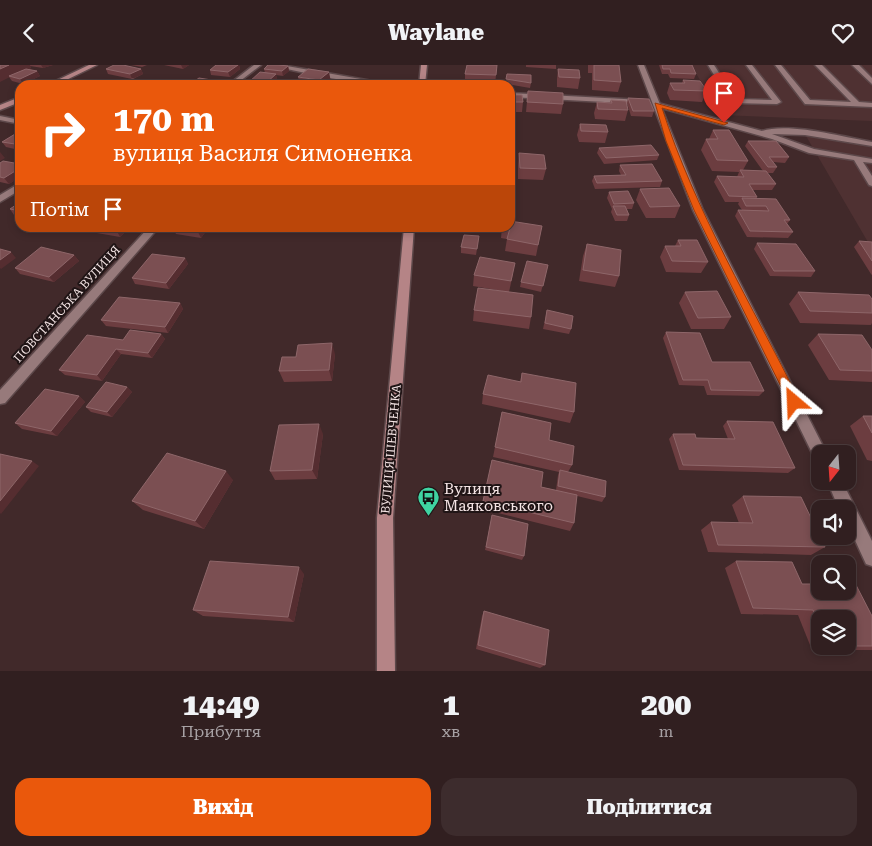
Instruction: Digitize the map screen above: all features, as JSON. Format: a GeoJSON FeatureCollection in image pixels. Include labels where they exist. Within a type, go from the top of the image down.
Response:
{"type":"FeatureCollection","features":[{"type":"Feature","properties":{"kind":"main road"},"geometry":{"type":"LineString","coordinates":[[61,80],[94,65]]}},
{"type":"Feature","properties":{"kind":"main road"},"geometry":{"type":"LineString","coordinates":[[422,80],[424,65]]}},
{"type":"Feature","properties":{"kind":"main road"},"geometry":{"type":"LineString","coordinates":[[0,108],[15,101]]}},
{"type":"Feature","properties":{"kind":"main road","name":"ВУЛИЦЯ ШЕВЧЕНКА"},"geometry":{"type":"LineString","coordinates":[[386,671],[385,518],[409,232]]}},
{"type":"Feature","properties":{"kind":"street"},"geometry":{"type":"LineString","coordinates":[[238,80],[258,65]]}},
{"type":"Feature","properties":{"kind":"street"},"geometry":{"type":"LineString","coordinates":[[271,65],[362,80]]}},
{"type":"Feature","properties":{"kind":"street"},"geometry":{"type":"LineString","coordinates":[[641,65],[658,104],[669,141],[698,210],[816,445]]}},
{"type":"Feature","properties":{"kind":"street"},"geometry":{"type":"LineString","coordinates":[[711,65],[734,101],[778,102],[749,65]]}},
{"type":"Feature","properties":{"kind":"street"},"geometry":{"type":"LineString","coordinates":[[778,65],[808,102],[872,105]]}},
{"type":"Feature","properties":{"kind":"street"},"geometry":{"type":"LineString","coordinates":[[818,65],[857,104]]}},
{"type":"Feature","properties":{"kind":"street"},"geometry":{"type":"LineString","coordinates":[[855,65],[872,81]]}},
{"type":"Feature","properties":{"kind":"street"},"geometry":{"type":"LineString","coordinates":[[515,95],[626,100],[658,104],[758,132],[812,151],[872,161]]}},
{"type":"Feature","properties":{"kind":"street"},"geometry":{"type":"LineString","coordinates":[[0,118],[15,121]]}},
{"type":"Feature","properties":{"kind":"street"},"geometry":{"type":"LineString","coordinates":[[758,132],[779,130],[810,133],[872,144]]}},
{"type":"Feature","properties":{"kind":"street"},"geometry":{"type":"LineString","coordinates":[[857,159],[872,183]]}},
{"type":"Feature","properties":{"kind":"street"},"geometry":{"type":"LineString","coordinates":[[0,199],[15,189]]}},
{"type":"Feature","properties":{"kind":"street","name":"ПОВСТАНСЬКА ВУЛИЦЯ"},"geometry":{"type":"LineString","coordinates":[[0,399],[150,232]]}},
{"type":"Feature","properties":{"kind":"street"},"geometry":{"type":"LineString","coordinates":[[856,527],[872,558]]}},
{"type":"Feature","properties":{"kind":"shaded area"},"geometry":{"type":"Polygon","coordinates":[[[691,65],[872,65],[872,121],[721,115],[691,65]]]}},
{"type":"Feature","properties":{"kind":"shaded area"},"geometry":{"type":"Polygon","coordinates":[[[806,136],[872,145],[872,249],[806,136]]]}},
{"type":"Feature","properties":{"kind":"building"},"geometry":{"type":"Polygon","coordinates":[[[0,65],[9,65],[0,69],[0,65]]]}},
{"type":"Feature","properties":{"kind":"building"},"geometry":{"type":"Polygon","coordinates":[[[114,65],[141,69],[130,74],[106,69],[114,65]]]}},
{"type":"Feature","properties":{"kind":"building"},"geometry":{"type":"Polygon","coordinates":[[[216,65],[238,65],[228,72],[210,70],[216,65]]]}},
{"type":"Feature","properties":{"kind":"building"},"geometry":{"type":"Polygon","coordinates":[[[268,65],[288,66],[282,71],[264,69],[268,65]]]}},
{"type":"Feature","properties":{"kind":"building"},"geometry":{"type":"Polygon","coordinates":[[[467,65],[497,65],[496,75],[465,74],[467,65]]]}},
{"type":"Feature","properties":{"kind":"building"},"geometry":{"type":"Polygon","coordinates":[[[594,65],[619,65],[621,82],[594,80],[594,65]]]}},
{"type":"Feature","properties":{"kind":"building"},"geometry":{"type":"Polygon","coordinates":[[[662,65],[692,65],[696,74],[671,73],[670,69],[663,69],[662,65]]]}},
{"type":"Feature","properties":{"kind":"building"},"geometry":{"type":"Polygon","coordinates":[[[26,69],[37,71],[20,79],[9,76],[26,69]]]}},
{"type":"Feature","properties":{"kind":"building"},"geometry":{"type":"Polygon","coordinates":[[[308,69],[329,72],[319,80],[298,77],[308,69]]]}},
{"type":"Feature","properties":{"kind":"building"},"geometry":{"type":"Polygon","coordinates":[[[558,69],[579,70],[580,78],[559,77],[558,69]]]}},
{"type":"Feature","properties":{"kind":"building"},"geometry":{"type":"Polygon","coordinates":[[[260,72],[276,74],[269,80],[251,80],[260,72]]]}},
{"type":"Feature","properties":{"kind":"building"},"geometry":{"type":"Polygon","coordinates":[[[507,74],[531,75],[531,83],[515,80],[506,79],[507,74]]]}},
{"type":"Feature","properties":{"kind":"building"},"geometry":{"type":"Polygon","coordinates":[[[683,80],[700,81],[707,91],[674,90],[670,83],[685,83],[683,80]]]}},
{"type":"Feature","properties":{"kind":"building"},"geometry":{"type":"Polygon","coordinates":[[[528,91],[563,93],[563,104],[527,102],[528,91]]]}},
{"type":"Feature","properties":{"kind":"building"},"geometry":{"type":"Polygon","coordinates":[[[515,95],[522,95],[523,102],[515,102],[515,95]]]}},
{"type":"Feature","properties":{"kind":"building"},"geometry":{"type":"Polygon","coordinates":[[[628,98],[649,99],[654,111],[633,111],[628,98]]]}},
{"type":"Feature","properties":{"kind":"building"},"geometry":{"type":"Polygon","coordinates":[[[611,100],[626,101],[628,110],[598,109],[597,102],[612,103],[611,100]]]}},
{"type":"Feature","properties":{"kind":"building"},"geometry":{"type":"Polygon","coordinates":[[[580,124],[606,125],[608,132],[581,131],[580,124]]]}},
{"type":"Feature","properties":{"kind":"building"},"geometry":{"type":"Polygon","coordinates":[[[713,130],[729,130],[748,161],[717,160],[706,139],[718,139],[713,130]]]}},
{"type":"Feature","properties":{"kind":"building"},"geometry":{"type":"Polygon","coordinates":[[[15,134],[15,144],[2,142],[15,134]]]}},
{"type":"Feature","properties":{"kind":"building"},"geometry":{"type":"Polygon","coordinates":[[[748,141],[776,141],[789,157],[769,157],[777,167],[768,167],[748,141]]]}},
{"type":"Feature","properties":{"kind":"building"},"geometry":{"type":"Polygon","coordinates":[[[651,145],[659,155],[606,158],[599,148],[651,145]]]}},
{"type":"Feature","properties":{"kind":"building"},"geometry":{"type":"Polygon","coordinates":[[[519,153],[544,155],[546,169],[520,168],[519,153]]]}},
{"type":"Feature","properties":{"kind":"building"},"geometry":{"type":"Polygon","coordinates":[[[3,161],[15,163],[15,171],[4,178],[0,177],[0,163],[3,161]]]}},
{"type":"Feature","properties":{"kind":"building"},"geometry":{"type":"Polygon","coordinates":[[[652,164],[662,181],[597,183],[594,176],[626,175],[620,165],[652,164]]]}},
{"type":"Feature","properties":{"kind":"building"},"geometry":{"type":"Polygon","coordinates":[[[740,170],[766,171],[776,184],[749,184],[757,197],[729,196],[717,176],[744,177],[740,170]]]}},
{"type":"Feature","properties":{"kind":"building"},"geometry":{"type":"Polygon","coordinates":[[[669,188],[680,206],[650,207],[640,189],[669,188]]]}},
{"type":"Feature","properties":{"kind":"building"},"geometry":{"type":"Polygon","coordinates":[[[628,191],[634,203],[614,204],[609,192],[628,191]]]}},
{"type":"Feature","properties":{"kind":"building"},"geometry":{"type":"Polygon","coordinates":[[[742,198],[776,199],[790,220],[784,220],[793,232],[750,231],[738,210],[769,211],[766,206],[746,206],[742,198]]]}},
{"type":"Feature","properties":{"kind":"building"},"geometry":{"type":"Polygon","coordinates":[[[613,206],[625,206],[629,215],[617,215],[613,206]]]}},
{"type":"Feature","properties":{"kind":"building"},"geometry":{"type":"Polygon","coordinates":[[[515,222],[542,226],[538,245],[507,239],[509,232],[515,232],[515,222]]]}},
{"type":"Feature","properties":{"kind":"building"},"geometry":{"type":"Polygon","coordinates":[[[464,235],[479,236],[477,249],[461,247],[464,235]]]}},
{"type":"Feature","properties":{"kind":"building"},"geometry":{"type":"Polygon","coordinates":[[[678,240],[697,240],[708,262],[672,261],[665,246],[681,246],[678,240]]]}},
{"type":"Feature","properties":{"kind":"building"},"geometry":{"type":"Polygon","coordinates":[[[859,241],[872,242],[872,261],[859,241]]]}},
{"type":"Feature","properties":{"kind":"building"},"geometry":{"type":"Polygon","coordinates":[[[757,243],[796,244],[815,271],[774,271],[757,243]]]}},
{"type":"Feature","properties":{"kind":"building"},"geometry":{"type":"Polygon","coordinates":[[[587,244],[621,250],[619,276],[583,270],[587,244]]]}},
{"type":"Feature","properties":{"kind":"building"},"geometry":{"type":"Polygon","coordinates":[[[41,247],[74,255],[49,277],[15,268],[41,247]]]}},
{"type":"Feature","properties":{"kind":"building"},"geometry":{"type":"Polygon","coordinates":[[[0,249],[11,252],[0,260],[0,249]]]}},
{"type":"Feature","properties":{"kind":"building"},"geometry":{"type":"Polygon","coordinates":[[[152,254],[185,258],[166,283],[132,278],[152,254]]]}},
{"type":"Feature","properties":{"kind":"building"},"geometry":{"type":"Polygon","coordinates":[[[480,257],[515,263],[511,281],[474,275],[480,257]]]}},
{"type":"Feature","properties":{"kind":"building"},"geometry":{"type":"Polygon","coordinates":[[[527,261],[548,265],[543,286],[521,282],[527,261]]]}},
{"type":"Feature","properties":{"kind":"building"},"geometry":{"type":"Polygon","coordinates":[[[478,288],[533,295],[531,317],[474,310],[478,288]]]}},
{"type":"Feature","properties":{"kind":"building"},"geometry":{"type":"Polygon","coordinates":[[[717,291],[731,317],[698,318],[685,292],[717,291]]]}},
{"type":"Feature","properties":{"kind":"building"},"geometry":{"type":"Polygon","coordinates":[[[798,292],[869,295],[872,299],[872,313],[810,311],[798,292]]]}},
{"type":"Feature","properties":{"kind":"building"},"geometry":{"type":"Polygon","coordinates":[[[119,297],[180,303],[165,327],[101,320],[119,297]]]}},
{"type":"Feature","properties":{"kind":"building"},"geometry":{"type":"Polygon","coordinates":[[[547,310],[573,316],[571,329],[545,323],[547,310]]]}},
{"type":"Feature","properties":{"kind":"building"},"geometry":{"type":"Polygon","coordinates":[[[130,330],[161,334],[148,353],[116,349],[97,375],[59,370],[87,335],[123,340],[130,330]]]}},
{"type":"Feature","properties":{"kind":"building"},"geometry":{"type":"Polygon","coordinates":[[[666,332],[700,333],[712,362],[750,362],[764,391],[711,390],[708,380],[683,380],[666,332]]]}},
{"type":"Feature","properties":{"kind":"building"},"geometry":{"type":"Polygon","coordinates":[[[818,334],[862,335],[872,350],[872,371],[840,370],[818,334]]]}},
{"type":"Feature","properties":{"kind":"building"},"geometry":{"type":"Polygon","coordinates":[[[332,343],[329,370],[279,371],[282,357],[296,357],[298,345],[332,343]]]}},
{"type":"Feature","properties":{"kind":"building"},"geometry":{"type":"Polygon","coordinates":[[[522,373],[576,383],[574,412],[483,394],[488,375],[521,382],[522,373]]]}},
{"type":"Feature","properties":{"kind":"building"},"geometry":{"type":"Polygon","coordinates":[[[106,382],[127,387],[107,412],[86,407],[106,382]]]}},
{"type":"Feature","properties":{"kind":"building"},"geometry":{"type":"Polygon","coordinates":[[[45,389],[79,396],[51,431],[15,423],[45,389]]]}},
{"type":"Feature","properties":{"kind":"building"},"geometry":{"type":"Polygon","coordinates":[[[502,412],[551,423],[549,440],[574,446],[572,465],[495,447],[502,412]]]}},
{"type":"Feature","properties":{"kind":"building"},"geometry":{"type":"Polygon","coordinates":[[[863,416],[872,416],[872,433],[863,416]]]}},
{"type":"Feature","properties":{"kind":"building"},"geometry":{"type":"Polygon","coordinates":[[[727,421],[773,422],[795,468],[683,465],[673,434],[695,434],[696,438],[735,439],[727,421]]]}},
{"type":"Feature","properties":{"kind":"building"},"geometry":{"type":"Polygon","coordinates":[[[319,424],[312,470],[270,471],[279,425],[319,424]]]}},
{"type":"Feature","properties":{"kind":"building"},"geometry":{"type":"Polygon","coordinates":[[[167,453],[226,471],[195,521],[132,501],[167,453]]]}},
{"type":"Feature","properties":{"kind":"building"},"geometry":{"type":"Polygon","coordinates":[[[0,454],[32,461],[0,501],[0,454]]]}},
{"type":"Feature","properties":{"kind":"building"},"geometry":{"type":"Polygon","coordinates":[[[492,460],[543,472],[541,487],[577,495],[574,523],[483,501],[492,460]]]}},
{"type":"Feature","properties":{"kind":"building"},"geometry":{"type":"Polygon","coordinates":[[[560,470],[606,481],[605,497],[558,486],[560,470]]]}},
{"type":"Feature","properties":{"kind":"building"},"geometry":{"type":"Polygon","coordinates":[[[743,496],[801,497],[811,518],[811,545],[824,545],[825,547],[718,545],[711,522],[753,523],[743,496]]]}},
{"type":"Feature","properties":{"kind":"building"},"geometry":{"type":"Polygon","coordinates":[[[492,515],[528,524],[524,556],[486,547],[492,515]]]}},
{"type":"Feature","properties":{"kind":"building"},"geometry":{"type":"Polygon","coordinates":[[[210,561],[299,567],[288,617],[193,610],[210,561]]]}},
{"type":"Feature","properties":{"kind":"building"},"geometry":{"type":"Polygon","coordinates":[[[736,561],[792,562],[802,584],[811,584],[811,600],[856,600],[856,585],[872,616],[872,646],[856,646],[856,610],[753,608],[736,561]]]}},
{"type":"Feature","properties":{"kind":"building"},"geometry":{"type":"Polygon","coordinates":[[[484,611],[549,630],[545,665],[478,645],[484,611]]]}},
{"type":"Feature","properties":{"kind":"place","name":"Вулиця Маяковського"},"geometry":{"type":"Point","coordinates":[428,517]}},
{"type":"Feature","properties":{"kind":"route"},"geometry":{"type":"LineString","coordinates":[[724,123],[658,104],[669,141],[698,210],[794,402]]}}]}
